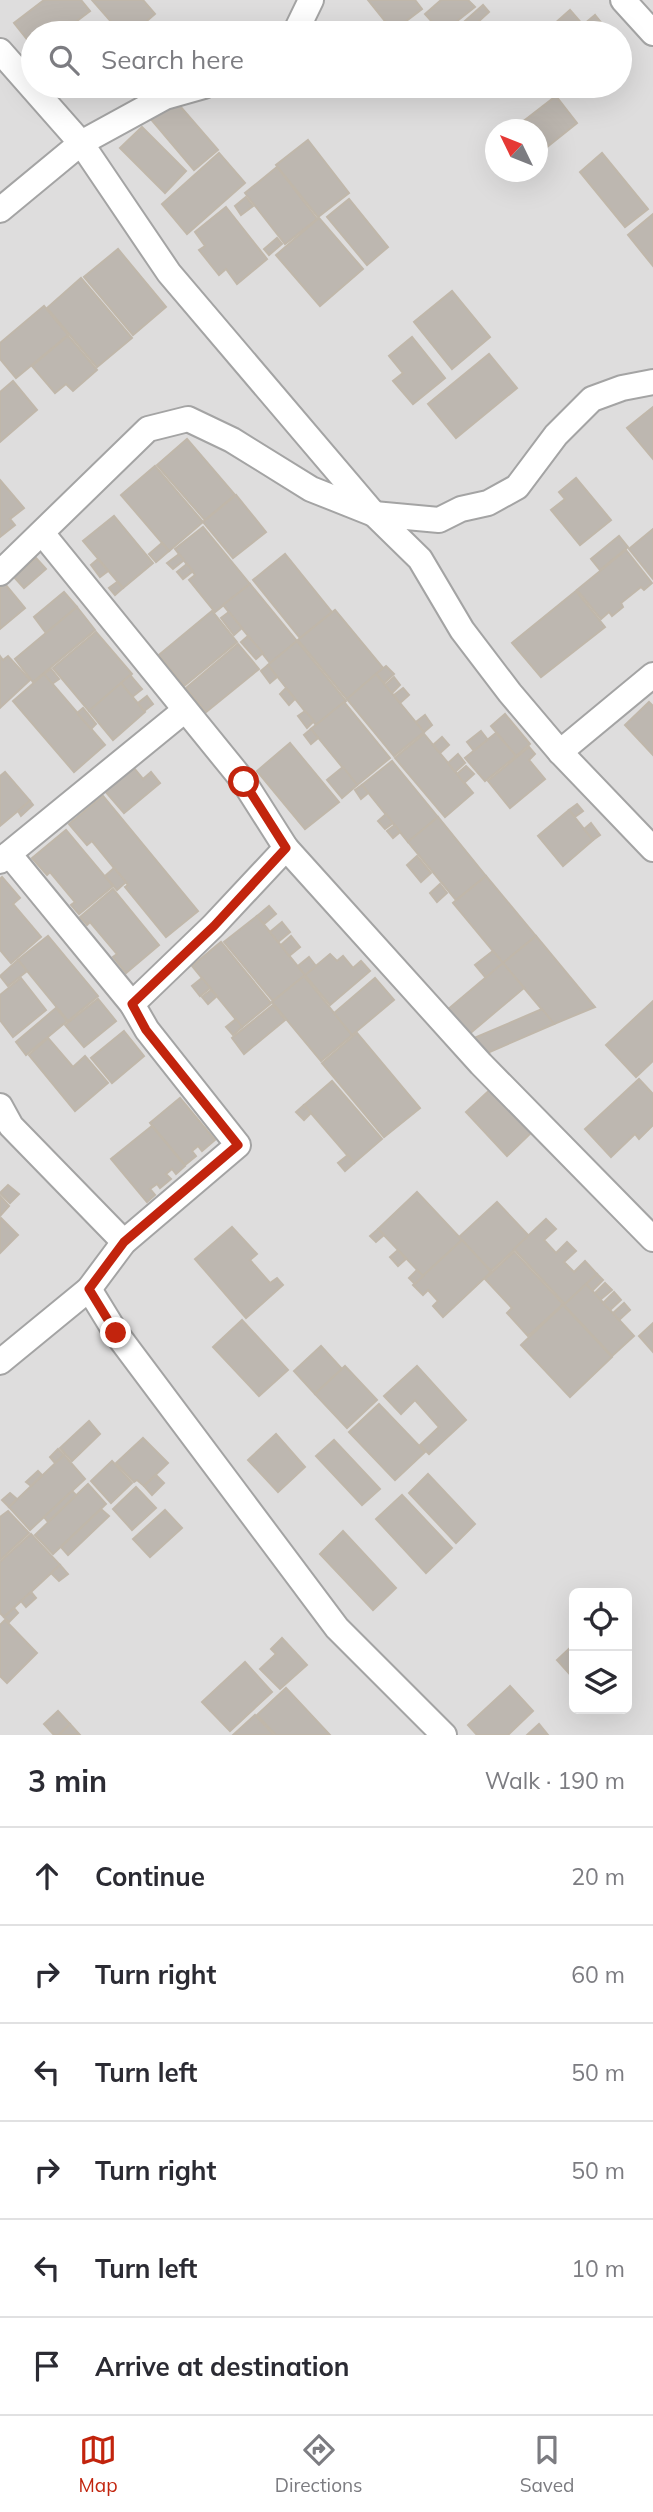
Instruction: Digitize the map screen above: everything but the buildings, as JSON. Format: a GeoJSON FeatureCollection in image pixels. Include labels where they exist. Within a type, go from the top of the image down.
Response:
{"type":"FeatureCollection","features":[{"type":"Feature","properties":{"kind":"street"},"geometry":{"type":"LineString","coordinates":[[301,21],[312,0]]}},
{"type":"Feature","properties":{"kind":"street"},"geometry":{"type":"LineString","coordinates":[[623,0],[653,33]]}},
{"type":"Feature","properties":{"kind":"street"},"geometry":{"type":"LineString","coordinates":[[0,51],[21,75]]}},
{"type":"Feature","properties":{"kind":"street"},"geometry":{"type":"LineString","coordinates":[[41,98],[81,143],[169,274],[374,514],[420,559],[462,630],[559,752],[653,849]]}},
{"type":"Feature","properties":{"kind":"street"},"geometry":{"type":"LineString","coordinates":[[0,210],[81,143],[163,98]]}},
{"type":"Feature","properties":{"kind":"street"},"geometry":{"type":"LineString","coordinates":[[0,573],[148,429],[188,419],[232,440],[311,489],[374,514],[439,520],[461,509],[488,503],[517,487],[556,435],[592,399],[622,388],[653,382]]}},
{"type":"Feature","properties":{"kind":"street"},"geometry":{"type":"LineString","coordinates":[[420,559],[439,520]]}},
{"type":"Feature","properties":{"kind":"street"},"geometry":{"type":"LineString","coordinates":[[42,533],[244,782],[286,848],[481,1064],[653,1239]]}},
{"type":"Feature","properties":{"kind":"street"},"geometry":{"type":"LineString","coordinates":[[559,752],[653,675]]}},
{"type":"Feature","properties":{"kind":"street"},"geometry":{"type":"LineString","coordinates":[[0,1363],[89,1289],[124,1242],[238,1145],[146,1030],[132,1004],[4,858],[186,710]]}},
{"type":"Feature","properties":{"kind":"street"},"geometry":{"type":"LineString","coordinates":[[132,1004],[214,926],[286,848]]}},
{"type":"Feature","properties":{"kind":"street"},"geometry":{"type":"LineString","coordinates":[[0,1106],[11,1126],[124,1242]]}},
{"type":"Feature","properties":{"kind":"street"},"geometry":{"type":"LineString","coordinates":[[89,1289],[116,1333],[337,1628],[444,1735]]}},
{"type":"Feature","properties":{"kind":"shaded area"},"geometry":{"type":"Polygon","coordinates":[[[0,0],[653,0],[653,1735],[0,1735],[0,0]]]}},
{"type":"Feature","properties":{"kind":"route"},"geometry":{"type":"LineString","coordinates":[[116,1333],[89,1289],[124,1242],[238,1145],[146,1030],[132,1004],[214,926],[286,848],[244,782]]}}]}
